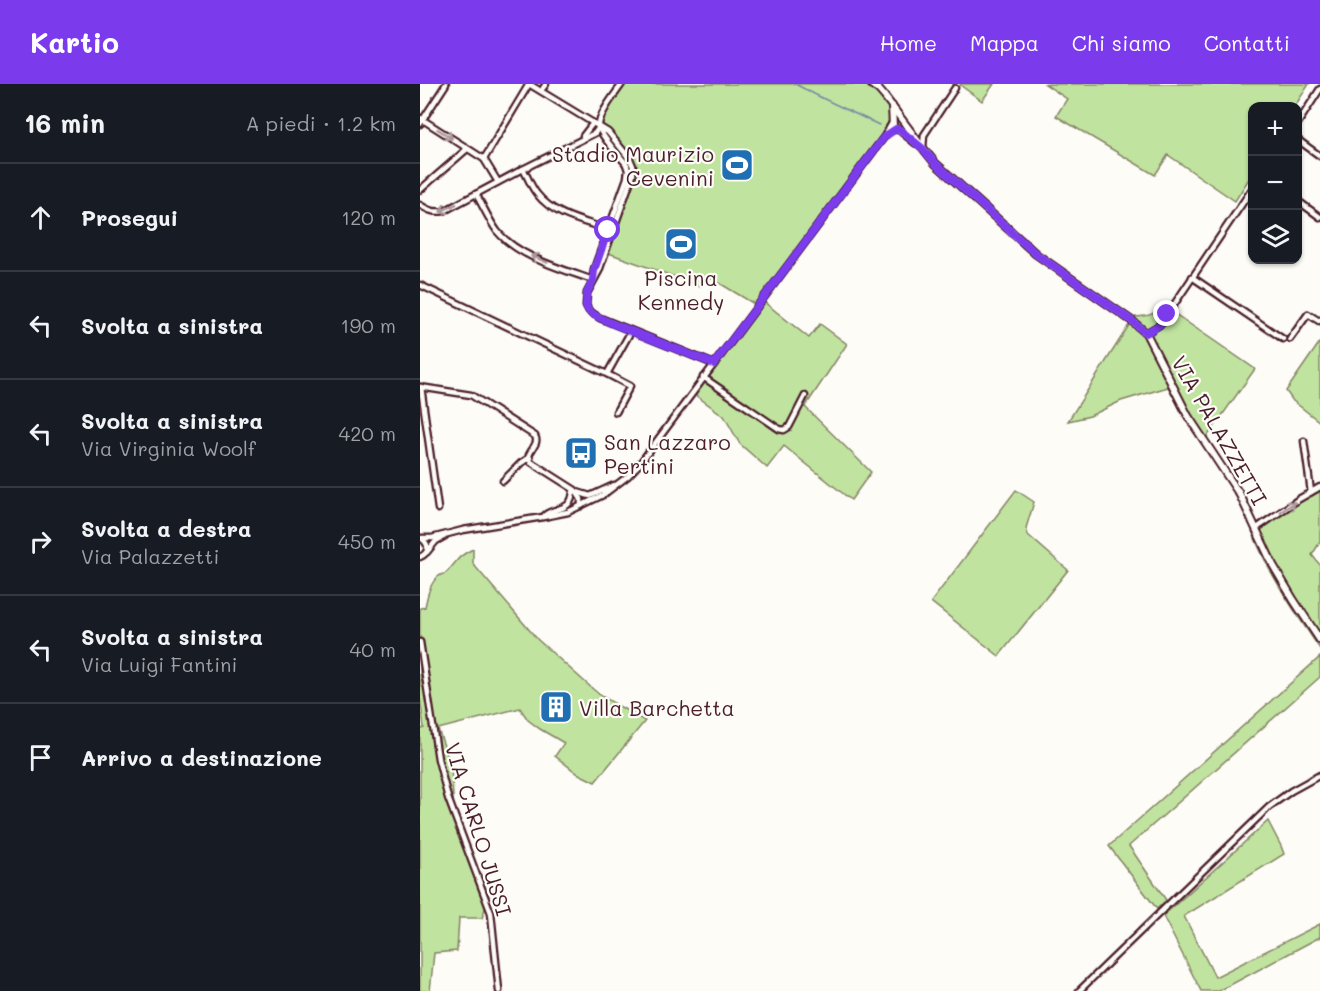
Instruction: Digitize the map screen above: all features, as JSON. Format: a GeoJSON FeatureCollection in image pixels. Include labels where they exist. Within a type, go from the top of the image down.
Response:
{"type":"FeatureCollection","features":[{"type":"Feature","properties":{"kind":"main road","name":"VIA PALAZZETTI"},"geometry":{"type":"LineString","coordinates":[[871,84],[892,106],[935,163],[1036,254],[1146,333],[1188,416],[1240,495],[1273,565],[1320,640]]}},
{"type":"Feature","properties":{"kind":"main road"},"geometry":{"type":"LineString","coordinates":[[892,106],[895,126]]}},
{"type":"Feature","properties":{"kind":"main road"},"geometry":{"type":"LineString","coordinates":[[897,118],[903,121],[903,127],[895,126],[897,118]]}},
{"type":"Feature","properties":{"kind":"main road","name":"VIA PALAZZETTI"},"geometry":{"type":"LineString","coordinates":[[895,126],[922,148]]}},
{"type":"Feature","properties":{"kind":"street"},"geometry":{"type":"LineString","coordinates":[[446,84],[421,121],[484,159],[498,182]]}},
{"type":"Feature","properties":{"kind":"street"},"geometry":{"type":"LineString","coordinates":[[484,159],[529,84],[608,132],[630,159],[633,174],[610,230]]}},
{"type":"Feature","properties":{"kind":"street"},"geometry":{"type":"LineString","coordinates":[[420,205],[430,211],[444,211],[595,132],[603,113],[622,84]]}},
{"type":"Feature","properties":{"kind":"street"},"geometry":{"type":"LineString","coordinates":[[922,148],[924,135],[956,88]]}},
{"type":"Feature","properties":{"kind":"street"},"geometry":{"type":"LineString","coordinates":[[1302,117],[1320,89]]}},
{"type":"Feature","properties":{"kind":"street"},"geometry":{"type":"LineString","coordinates":[[582,138],[593,123]]}},
{"type":"Feature","properties":{"kind":"street"},"geometry":{"type":"LineString","coordinates":[[599,126],[603,136],[633,174]]}},
{"type":"Feature","properties":{"kind":"street"},"geometry":{"type":"LineString","coordinates":[[421,538],[432,538],[452,532],[567,512],[603,495],[628,476],[641,462],[884,137],[895,126]]}},
{"type":"Feature","properties":{"kind":"street"},"geometry":{"type":"LineString","coordinates":[[914,137],[924,135]]}},
{"type":"Feature","properties":{"kind":"street"},"geometry":{"type":"LineString","coordinates":[[1302,143],[1320,156]]}},
{"type":"Feature","properties":{"kind":"street"},"geometry":{"type":"LineString","coordinates":[[420,190],[467,149]]}},
{"type":"Feature","properties":{"kind":"street"},"geometry":{"type":"LineString","coordinates":[[626,164],[627,178],[599,271],[586,299],[586,306],[589,311],[600,318],[714,364]]}},
{"type":"Feature","properties":{"kind":"street"},"geometry":{"type":"LineString","coordinates":[[523,168],[534,191],[551,208],[610,230]]}},
{"type":"Feature","properties":{"kind":"street"},"geometry":{"type":"LineString","coordinates":[[476,194],[494,226],[518,249],[593,280]]}},
{"type":"Feature","properties":{"kind":"street"},"geometry":{"type":"LineString","coordinates":[[1146,333],[1161,324],[1248,195]]}},
{"type":"Feature","properties":{"kind":"street"},"geometry":{"type":"LineString","coordinates":[[1302,204],[1320,217]]}},
{"type":"Feature","properties":{"kind":"street"},"geometry":{"type":"LineString","coordinates":[[1192,277],[1283,339]]}},
{"type":"Feature","properties":{"kind":"street"},"geometry":{"type":"LineString","coordinates":[[420,285],[630,386],[616,412]]}},
{"type":"Feature","properties":{"kind":"street"},"geometry":{"type":"LineString","coordinates":[[1290,339],[1308,314],[1320,320]]}},
{"type":"Feature","properties":{"kind":"street"},"geometry":{"type":"LineString","coordinates":[[607,374],[631,331]]}},
{"type":"Feature","properties":{"kind":"street"},"geometry":{"type":"LineString","coordinates":[[704,378],[779,429],[784,430],[789,427],[805,396]]}},
{"type":"Feature","properties":{"kind":"street"},"geometry":{"type":"LineString","coordinates":[[438,509],[420,387],[471,395],[535,436],[537,440],[529,458],[504,481]]}},
{"type":"Feature","properties":{"kind":"street"},"geometry":{"type":"LineString","coordinates":[[1304,441],[1311,492]]}},
{"type":"Feature","properties":{"kind":"street"},"geometry":{"type":"LineString","coordinates":[[529,458],[531,462],[575,492],[582,501],[581,506]]}},
{"type":"Feature","properties":{"kind":"street"},"geometry":{"type":"LineString","coordinates":[[575,492],[590,496],[616,485]]}},
{"type":"Feature","properties":{"kind":"street"},"geometry":{"type":"LineString","coordinates":[[1257,528],[1320,487]]}},
{"type":"Feature","properties":{"kind":"street"},"geometry":{"type":"LineString","coordinates":[[543,517],[568,505],[575,492]]}},
{"type":"Feature","properties":{"kind":"street"},"geometry":{"type":"LineString","coordinates":[[421,558],[435,541],[452,532]]}},
{"type":"Feature","properties":{"kind":"street"},"geometry":{"type":"LineString","coordinates":[[421,538],[427,544],[427,552]]}},
{"type":"Feature","properties":{"kind":"street","name":"VIA CARLO JUSSI"},"geometry":{"type":"LineString","coordinates":[[420,642],[438,759],[448,798],[490,913],[500,991]]}},
{"type":"Feature","properties":{"kind":"street"},"geometry":{"type":"LineString","coordinates":[[1079,991],[1269,807],[1291,791],[1320,775]]}},
{"type":"Feature","properties":{"kind":"green space"},"geometry":{"type":"Polygon","coordinates":[[[622,84],[872,84],[890,109],[890,119],[881,136],[763,301],[809,338],[820,324],[847,344],[805,407],[871,472],[851,500],[784,446],[767,468],[740,444],[724,416],[694,394],[756,305],[711,278],[700,286],[603,251],[629,173],[616,151],[598,133],[596,127],[622,84]]]}},
{"type":"Feature","properties":{"kind":"green space"},"geometry":{"type":"Polygon","coordinates":[[[961,84],[994,84],[982,101],[961,84]]]}},
{"type":"Feature","properties":{"kind":"green space"},"geometry":{"type":"Polygon","coordinates":[[[1045,84],[1309,84],[1298,102],[1248,102],[1248,180],[1235,201],[1168,155],[1155,175],[1056,116],[1067,99],[1045,84]]]}},
{"type":"Feature","properties":{"kind":"green space"},"geometry":{"type":"Polygon","coordinates":[[[1162,305],[1255,369],[1204,441],[1185,417],[1168,387],[1121,401],[1090,416],[1068,421],[1129,325],[1136,317],[1151,314],[1162,305]]]}},
{"type":"Feature","properties":{"kind":"green space"},"geometry":{"type":"Polygon","coordinates":[[[1320,342],[1320,422],[1293,401],[1286,391],[1320,342]]]}},
{"type":"Feature","properties":{"kind":"green space"},"geometry":{"type":"Polygon","coordinates":[[[1320,487],[1320,542],[1312,555],[1320,565],[1320,649],[1274,577],[1252,531],[1320,487]]]}},
{"type":"Feature","properties":{"kind":"green space"},"geometry":{"type":"Polygon","coordinates":[[[1016,490],[1034,502],[1026,528],[1028,535],[1068,570],[999,656],[931,602],[1016,490]]]}},
{"type":"Feature","properties":{"kind":"green space"},"geometry":{"type":"Polygon","coordinates":[[[473,549],[473,564],[538,640],[603,697],[645,721],[595,782],[577,773],[555,756],[564,743],[528,720],[520,708],[438,729],[451,766],[454,811],[489,896],[482,918],[459,918],[457,951],[434,953],[430,991],[420,991],[420,730],[424,728],[420,697],[420,608],[425,607],[433,582],[445,574],[461,556],[473,549]]]}},
{"type":"Feature","properties":{"kind":"green space"},"geometry":{"type":"Polygon","coordinates":[[[1320,657],[1320,677],[1129,846],[1166,900],[1157,909],[1109,846],[1320,657]]]}},
{"type":"Feature","properties":{"kind":"green space"},"geometry":{"type":"Polygon","coordinates":[[[1268,821],[1284,854],[1184,916],[1215,977],[1320,924],[1320,937],[1219,991],[1201,991],[1163,916],[1268,821]]]}},
{"type":"Feature","properties":{"kind":"waterway"},"geometry":{"type":"LineString","coordinates":[[795,84],[879,125]]}},
{"type":"Feature","properties":{"kind":"place","name":"Stadio Maurizio Cevenini"},"geometry":{"type":"Point","coordinates":[737,165]}},
{"type":"Feature","properties":{"kind":"place","name":"Piscina Kennedy"},"geometry":{"type":"Point","coordinates":[681,244]}},
{"type":"Feature","properties":{"kind":"place","name":"San Lazzaro Pertini"},"geometry":{"type":"Point","coordinates":[581,453]}},
{"type":"Feature","properties":{"kind":"place","name":"Villa Barchetta"},"geometry":{"type":"Point","coordinates":[556,707]}},
{"type":"Feature","properties":{"kind":"route"},"geometry":{"type":"LineString","coordinates":[[608,230],[587,293],[586,306],[589,311],[613,324],[714,364],[884,137],[896,129],[922,148],[935,163],[1036,254],[1146,333],[1161,324],[1167,314]]}}]}
